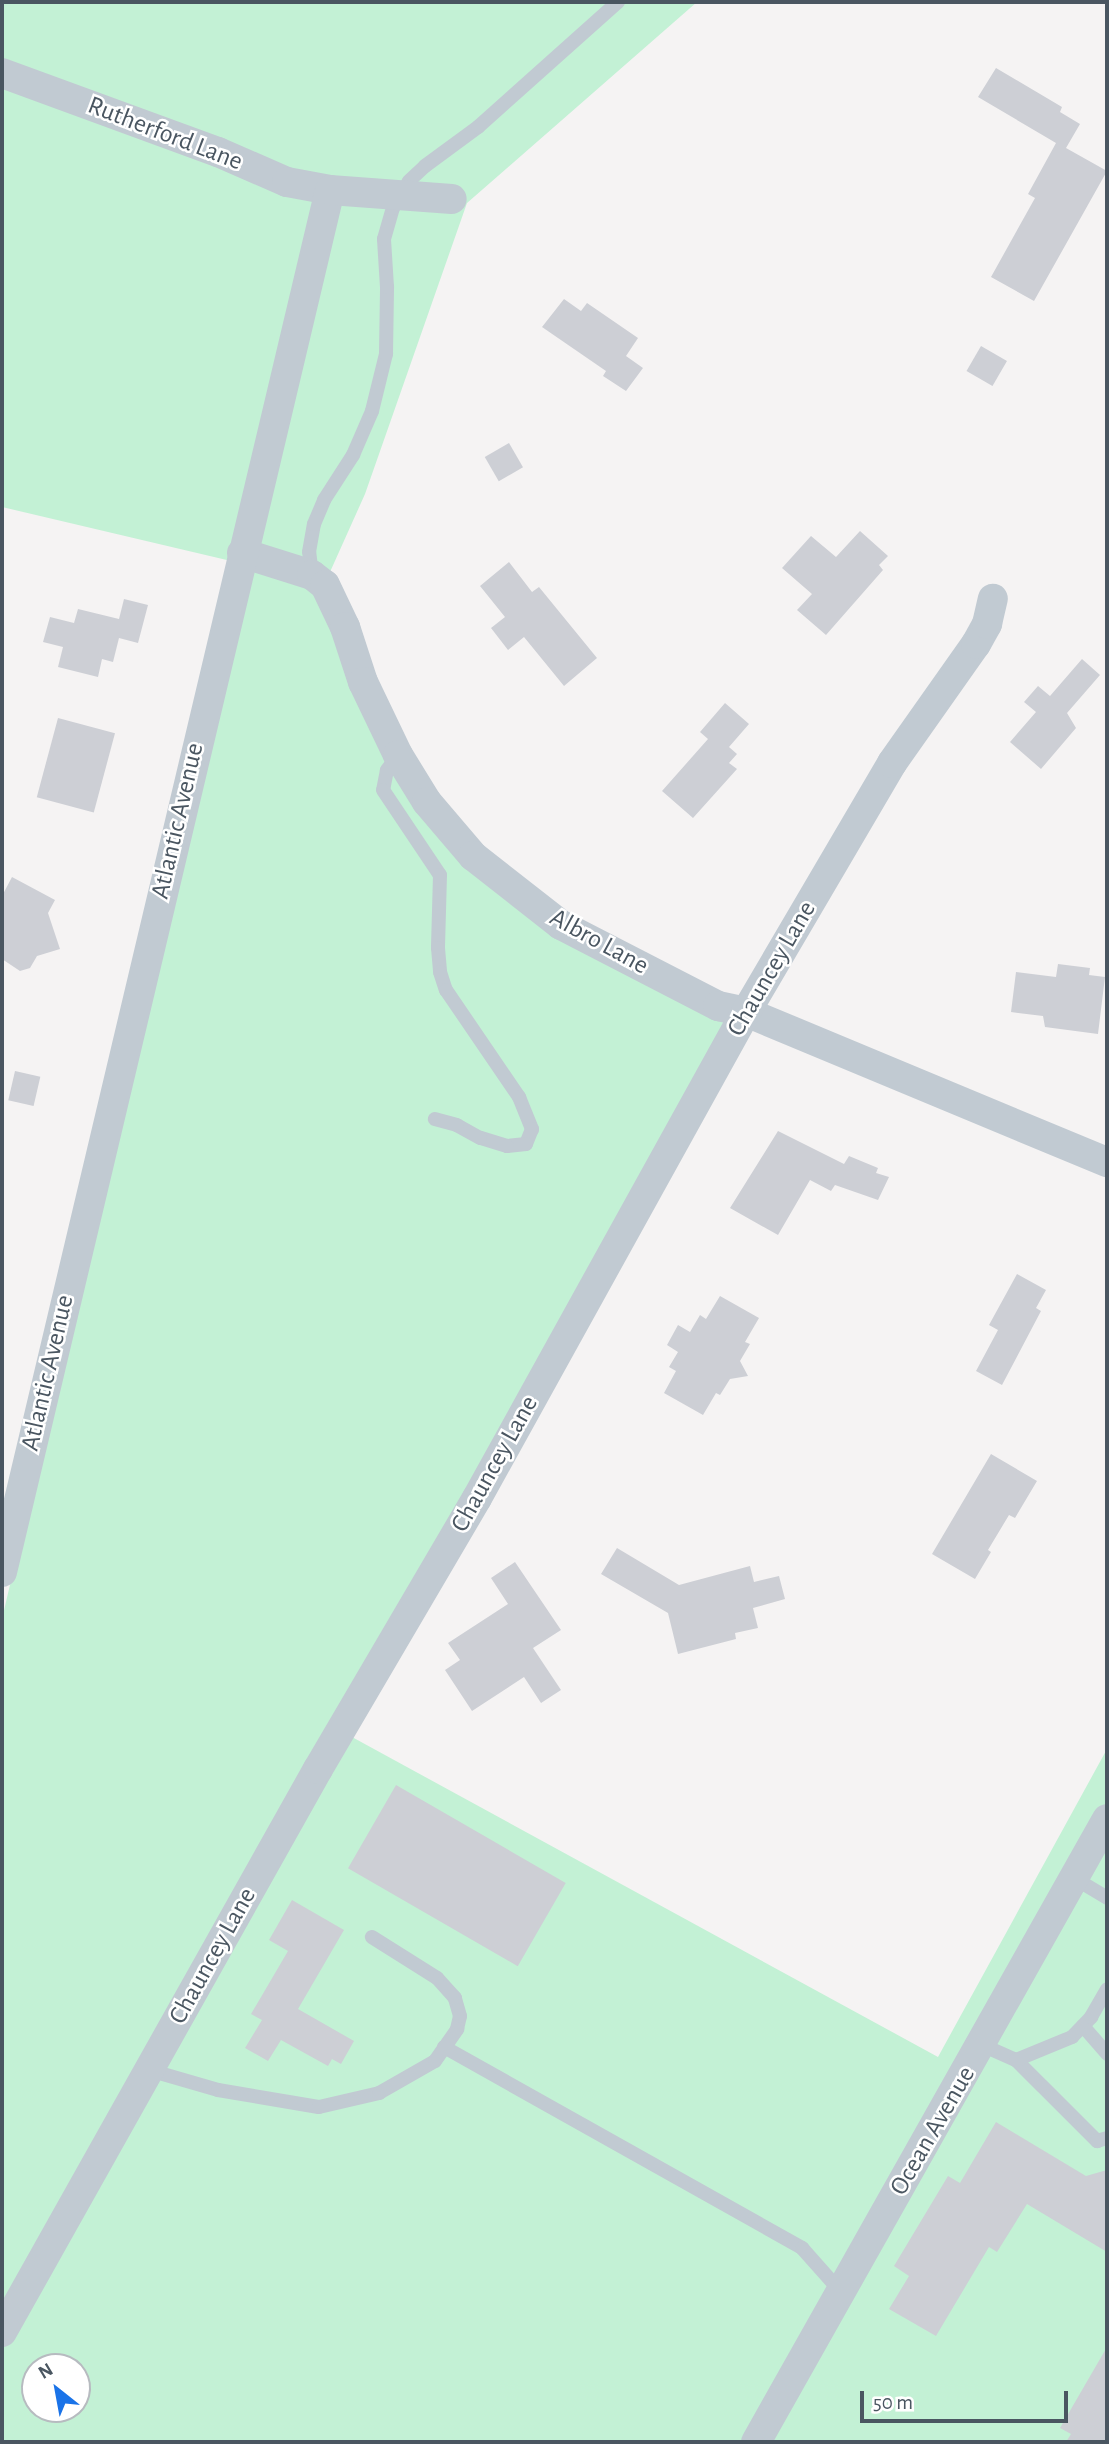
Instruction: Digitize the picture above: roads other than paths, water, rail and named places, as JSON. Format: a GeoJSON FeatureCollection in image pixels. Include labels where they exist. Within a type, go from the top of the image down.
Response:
{"type":"FeatureCollection","features":[{"type":"Feature","properties":{"kind":"street","name":"Rutherford Lane"},"geometry":{"type":"LineString","coordinates":[[2,73],[218,152],[287,183],[330,190]]}},
{"type":"Feature","properties":{"kind":"street"},"geometry":{"type":"LineString","coordinates":[[330,190],[452,198]]}},
{"type":"Feature","properties":{"kind":"street","name":"Atlantic Avenue"},"geometry":{"type":"LineString","coordinates":[[2,1572],[330,190]]}},
{"type":"Feature","properties":{"kind":"street"},"geometry":{"type":"LineString","coordinates":[[242,553],[312,575]]}},
{"type":"Feature","properties":{"kind":"street","name":"Albro Lane"},"geometry":{"type":"LineString","coordinates":[[312,575],[329,592],[345,627],[363,682],[398,755],[427,802],[473,856],[561,925],[718,1006],[746,1012],[1107,1162]]}},
{"type":"Feature","properties":{"kind":"street","name":"Chauncey Lane"},"geometry":{"type":"LineString","coordinates":[[2,2332],[318,1769],[484,1486],[746,1012],[892,764],[976,644],[987,624],[993,600]]}},
{"type":"Feature","properties":{"kind":"street","name":"Ocean Avenue"},"geometry":{"type":"LineString","coordinates":[[756,2442],[1107,1819]]}},
{"type":"Feature","properties":{"kind":"lane"},"geometry":{"type":"LineString","coordinates":[[312,575],[309,552],[314,524],[324,500],[353,455],[372,411],[386,354],[387,287],[384,239],[393,208],[409,181],[425,166],[478,127],[618,2]]}},
{"type":"Feature","properties":{"kind":"lane"},"geometry":{"type":"LineString","coordinates":[[398,755],[387,770],[383,790],[440,875],[438,948],[443,981],[519,1097],[532,1129],[526,1144],[507,1146],[480,1138],[457,1125],[435,1119]]}},
{"type":"Feature","properties":{"kind":"lane"},"geometry":{"type":"LineString","coordinates":[[1074,1878],[1107,1898]]}},
{"type":"Feature","properties":{"kind":"lane"},"geometry":{"type":"LineString","coordinates":[[149,2070],[218,2090],[319,2107],[379,2093],[435,2061],[457,2029],[460,2016],[455,1998],[437,1978],[372,1937]]}},
{"type":"Feature","properties":{"kind":"lane"},"geometry":{"type":"LineString","coordinates":[[1016,2060],[1072,2037],[1091,2017],[1107,1989]]}},
{"type":"Feature","properties":{"kind":"lane"},"geometry":{"type":"LineString","coordinates":[[1083,2026],[1107,2054]]}},
{"type":"Feature","properties":{"kind":"lane"},"geometry":{"type":"LineString","coordinates":[[982,2045],[1016,2060],[1097,2141],[1107,2138]]}},
{"type":"Feature","properties":{"kind":"lane"},"geometry":{"type":"LineString","coordinates":[[444,2047],[802,2248],[841,2292]]}}]}
